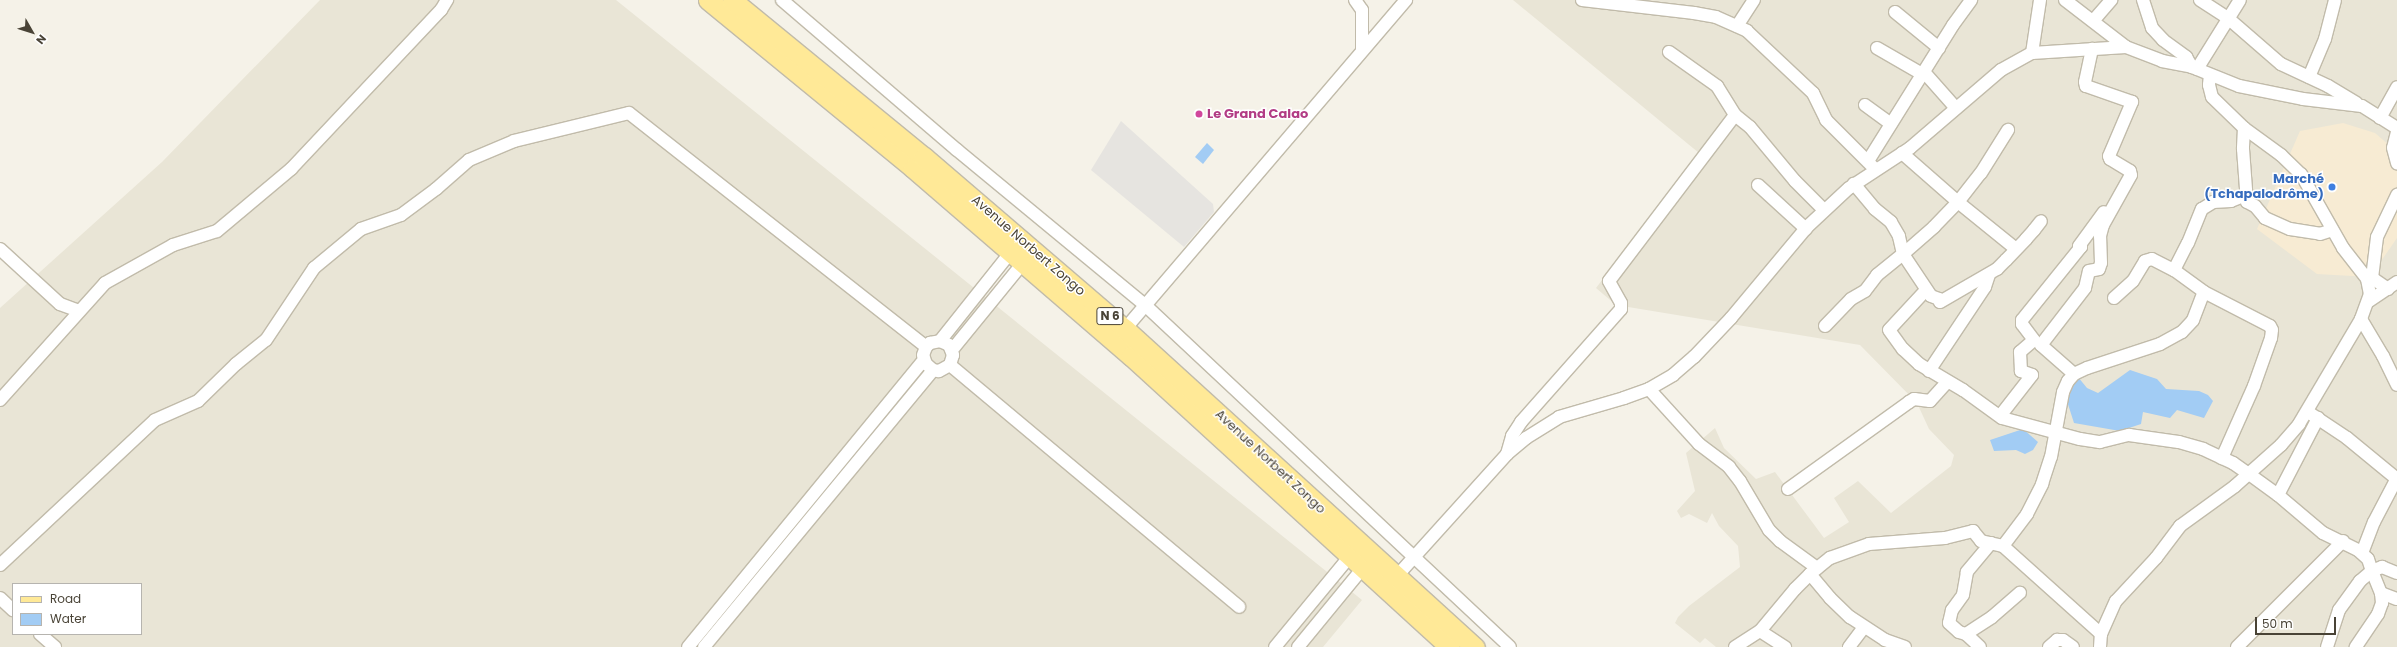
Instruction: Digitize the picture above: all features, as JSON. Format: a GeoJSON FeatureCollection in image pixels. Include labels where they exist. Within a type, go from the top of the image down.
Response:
{"type":"FeatureCollection","features":[{"type":"Feature","properties":{"kind":"main road","name":"Avenue Norbert Zongo"},"geometry":{"type":"LineString","coordinates":[[708,0],[913,168],[1124,329],[1361,556],[1450,647]]}},
{"type":"Feature","properties":{"kind":"main road","name":"Avenue Norbert Zongo"},"geometry":{"type":"LineString","coordinates":[[732,0],[924,157],[1131,356],[1361,556],[1396,577],[1475,647]]}},
{"type":"Feature","properties":{"kind":"street"},"geometry":{"type":"LineString","coordinates":[[0,400],[105,283],[173,245],[217,232],[291,169],[441,10],[447,0]]}},
{"type":"Feature","properties":{"kind":"street"},"geometry":{"type":"LineString","coordinates":[[782,0],[957,150],[1145,305],[1413,558],[1510,647]]}},
{"type":"Feature","properties":{"kind":"street"},"geometry":{"type":"LineString","coordinates":[[1355,0],[1362,10],[1362,49]]}},
{"type":"Feature","properties":{"kind":"street"},"geometry":{"type":"LineString","coordinates":[[1124,329],[1362,49],[1406,0]]}},
{"type":"Feature","properties":{"kind":"street"},"geometry":{"type":"LineString","coordinates":[[1582,0],[1694,13],[1716,17],[1737,26],[1757,39],[1813,93],[1826,120],[1872,165]]}},
{"type":"Feature","properties":{"kind":"street"},"geometry":{"type":"LineString","coordinates":[[1737,26],[1754,0]]}},
{"type":"Feature","properties":{"kind":"street"},"geometry":{"type":"LineString","coordinates":[[1396,577],[1507,454],[1526,438],[1559,417],[1603,405],[1648,389],[1673,375],[1694,357],[1731,318],[1824,210],[1854,184],[1872,165],[1891,124],[1971,0]]}},
{"type":"Feature","properties":{"kind":"street"},"geometry":{"type":"LineString","coordinates":[[2032,53],[2040,0]]}},
{"type":"Feature","properties":{"kind":"street"},"geometry":{"type":"LineString","coordinates":[[2065,0],[2126,47],[2155,59],[2195,68],[2239,86],[2303,99],[2362,106]]}},
{"type":"Feature","properties":{"kind":"street"},"geometry":{"type":"LineString","coordinates":[[2093,21],[2111,0]]}},
{"type":"Feature","properties":{"kind":"street"},"geometry":{"type":"LineString","coordinates":[[2143,0],[2152,28],[2163,40],[2186,57],[2195,68]]}},
{"type":"Feature","properties":{"kind":"street"},"geometry":{"type":"LineString","coordinates":[[2200,0],[2228,19],[2254,43],[2281,64],[2309,77],[2362,106],[2397,128]]}},
{"type":"Feature","properties":{"kind":"street"},"geometry":{"type":"LineString","coordinates":[[2195,68],[2240,0]]}},
{"type":"Feature","properties":{"kind":"street"},"geometry":{"type":"LineString","coordinates":[[2309,77],[2325,39],[2334,0]]}},
{"type":"Feature","properties":{"kind":"street"},"geometry":{"type":"LineString","coordinates":[[1895,12],[1939,48]]}},
{"type":"Feature","properties":{"kind":"street"},"geometry":{"type":"LineString","coordinates":[[1872,165],[1902,153],[1940,124],[1956,108],[2001,70],[2032,53],[2067,49],[2092,50],[2126,47]]}},
{"type":"Feature","properties":{"kind":"street"},"geometry":{"type":"LineString","coordinates":[[1877,48],[1923,73],[1956,108]]}},
{"type":"Feature","properties":{"kind":"street"},"geometry":{"type":"LineString","coordinates":[[2074,374],[2041,345],[2085,288],[2089,271],[2099,269],[2101,264],[2100,236],[2110,212],[2131,173],[2110,159],[2110,156],[2132,102],[2086,86],[2085,82],[2092,50]]}},
{"type":"Feature","properties":{"kind":"street"},"geometry":{"type":"LineString","coordinates":[[1669,52],[1717,86],[1735,116],[1752,129],[1795,181],[1824,210]]}},
{"type":"Feature","properties":{"kind":"street"},"geometry":{"type":"LineString","coordinates":[[2210,75],[2209,85],[2212,97],[2244,128],[2281,155],[2309,184],[2332,230],[2367,279],[2371,283],[2393,288]]}},
{"type":"Feature","properties":{"kind":"street"},"geometry":{"type":"LineString","coordinates":[[2380,118],[2397,87]]}},
{"type":"Feature","properties":{"kind":"street"},"geometry":{"type":"LineString","coordinates":[[1865,105],[1891,124]]}},
{"type":"Feature","properties":{"kind":"street"},"geometry":{"type":"LineString","coordinates":[[0,565],[155,420],[198,401],[236,364],[266,340],[289,302],[314,268],[361,229],[401,215],[436,189],[469,160],[514,141],[629,113],[926,347]]}},
{"type":"Feature","properties":{"kind":"street"},"geometry":{"type":"LineString","coordinates":[[1507,454],[1512,436],[1521,422],[1621,309],[1621,303],[1608,281],[1735,116]]}},
{"type":"Feature","properties":{"kind":"street"},"geometry":{"type":"LineString","coordinates":[[2244,128],[2247,202],[2254,206],[2265,218],[2290,229],[2320,234],[2332,230]]}},
{"type":"Feature","properties":{"kind":"street"},"geometry":{"type":"LineString","coordinates":[[1825,326],[1851,299],[1865,291],[1877,275],[1903,254],[1958,202],[1981,173],[2008,130]]}},
{"type":"Feature","properties":{"kind":"street"},"geometry":{"type":"LineString","coordinates":[[2397,132],[2393,148],[2397,163]]}},
{"type":"Feature","properties":{"kind":"street"},"geometry":{"type":"LineString","coordinates":[[1902,153],[1958,202],[2016,249]]}},
{"type":"Feature","properties":{"kind":"street"},"geometry":{"type":"LineString","coordinates":[[1854,184],[1872,205],[1891,222],[1899,236],[1903,254],[1926,290],[1931,296],[1939,299],[1940,302],[1989,275],[2016,249],[2041,221]]}},
{"type":"Feature","properties":{"kind":"street"},"geometry":{"type":"LineString","coordinates":[[1758,185],[1806,230]]}},
{"type":"Feature","properties":{"kind":"street"},"geometry":{"type":"LineString","coordinates":[[2000,416],[2032,375],[2021,371],[2020,352],[2034,340],[2022,324],[2022,320],[2081,247],[2079,246],[2108,206],[2120,195]]}},
{"type":"Feature","properties":{"kind":"street"},"geometry":{"type":"LineString","coordinates":[[2174,270],[2188,243],[2202,209],[2213,202],[2232,201],[2246,195]]}},
{"type":"Feature","properties":{"kind":"street"},"geometry":{"type":"LineString","coordinates":[[2278,495],[2313,415],[2369,301],[2377,237],[2397,195]]}},
{"type":"Feature","properties":{"kind":"street"},"geometry":{"type":"LineString","coordinates":[[0,248],[60,304],[79,311]]}},
{"type":"Feature","properties":{"kind":"street"},"geometry":{"type":"LineString","coordinates":[[688,647],[924,360],[926,347],[940,341],[1022,252]]}},
{"type":"Feature","properties":{"kind":"street"},"geometry":{"type":"LineString","coordinates":[[952,350],[1022,252]]}},
{"type":"Feature","properties":{"kind":"street"},"geometry":{"type":"LineString","coordinates":[[2114,298],[2133,281],[2144,261],[2152,259],[2174,270],[2204,292],[2270,326],[2272,330],[2271,338],[2254,386],[2222,458]]}},
{"type":"Feature","properties":{"kind":"street"},"geometry":{"type":"LineString","coordinates":[[1929,372],[1983,291],[1989,275]]}},
{"type":"Feature","properties":{"kind":"street"},"geometry":{"type":"LineString","coordinates":[[2369,301],[2393,288]]}},
{"type":"Feature","properties":{"kind":"street"},"geometry":{"type":"LineString","coordinates":[[1926,290],[1889,330],[1910,356],[1929,372],[2000,416],[2056,434],[2100,442],[2129,435],[2170,440],[2203,449],[2249,474],[2278,495],[2323,533],[2343,541],[2362,553],[2369,562],[2381,593],[2382,601],[2378,614],[2356,647]]}},
{"type":"Feature","properties":{"kind":"street"},"geometry":{"type":"LineString","coordinates":[[1980,647],[1966,634],[1959,632],[1951,626],[1949,618],[1963,595],[1967,572],[1997,544],[2033,504],[2051,458],[2063,392],[2074,374],[2102,362],[2160,344],[2182,332],[2194,320],[2204,292]]}},
{"type":"Feature","properties":{"kind":"street"},"geometry":{"type":"LineString","coordinates":[[2361,319],[2383,356],[2397,385]]}},
{"type":"Feature","properties":{"kind":"street"},"geometry":{"type":"LineString","coordinates":[[924,360],[933,370],[939,371],[950,365],[953,355],[952,350],[945,342],[940,341]]}},
{"type":"Feature","properties":{"kind":"street"},"geometry":{"type":"LineString","coordinates":[[950,365],[1239,607]]}},
{"type":"Feature","properties":{"kind":"street"},"geometry":{"type":"LineString","coordinates":[[704,647],[933,370]]}},
{"type":"Feature","properties":{"kind":"street"},"geometry":{"type":"LineString","coordinates":[[1788,489],[1909,402],[1914,399],[1930,400],[1947,382]]}},
{"type":"Feature","properties":{"kind":"street"},"geometry":{"type":"LineString","coordinates":[[1648,389],[1699,444],[1729,468],[1740,481],[1769,530],[1813,571],[1830,598],[1850,617],[1864,627],[1885,640],[1905,647]]}},
{"type":"Feature","properties":{"kind":"street"},"geometry":{"type":"LineString","coordinates":[[2100,647],[2101,634],[2121,594],[2156,558],[2180,526],[2249,474],[2313,415]]}},
{"type":"Feature","properties":{"kind":"street"},"geometry":{"type":"LineString","coordinates":[[2313,415],[2347,438],[2397,478],[2374,522],[2362,553]]}},
{"type":"Feature","properties":{"kind":"street"},"geometry":{"type":"LineString","coordinates":[[1735,647],[1760,631],[1813,571],[1840,554],[1869,544],[1945,538],[1973,531],[1981,541],[1997,544],[2101,634]]}},
{"type":"Feature","properties":{"kind":"street"},"geometry":{"type":"LineString","coordinates":[[2237,647],[2343,541]]}},
{"type":"Feature","properties":{"kind":"street"},"geometry":{"type":"LineString","coordinates":[[1275,647],[1361,556]]}},
{"type":"Feature","properties":{"kind":"street"},"geometry":{"type":"LineString","coordinates":[[1298,647],[1361,556]]}},
{"type":"Feature","properties":{"kind":"street"},"geometry":{"type":"LineString","coordinates":[[2327,647],[2339,610],[2360,581],[2372,571],[2381,567],[2397,573]]}},
{"type":"Feature","properties":{"kind":"street"},"geometry":{"type":"LineString","coordinates":[[1966,634],[1992,617],[2020,593]]}},
{"type":"Feature","properties":{"kind":"street"},"geometry":{"type":"LineString","coordinates":[[2381,593],[2397,599]]}},
{"type":"Feature","properties":{"kind":"street"},"geometry":{"type":"LineString","coordinates":[[0,598],[12,609]]}},
{"type":"Feature","properties":{"kind":"street"},"geometry":{"type":"LineString","coordinates":[[1849,647],[1864,627]]}},
{"type":"Feature","properties":{"kind":"street"},"geometry":{"type":"LineString","coordinates":[[1760,631],[1785,647]]}},
{"type":"Feature","properties":{"kind":"street"},"geometry":{"type":"LineString","coordinates":[[41,635],[55,647]]}},
{"type":"Feature","properties":{"kind":"street"},"geometry":{"type":"LineString","coordinates":[[2049,647],[2057,640],[2062,640],[2073,647]]}},
{"type":"Feature","properties":{"kind":"shaded area"},"geometry":{"type":"Polygon","coordinates":[[[320,0],[616,0],[1362,600],[1323,647],[0,647],[0,308],[162,162],[320,0]]]}},
{"type":"Feature","properties":{"kind":"shaded area"},"geometry":{"type":"Polygon","coordinates":[[[1513,0],[2397,0],[2397,647],[1716,647],[1705,638],[1700,643],[1675,623],[1678,617],[1689,606],[1740,567],[1738,546],[1719,526],[1712,513],[1707,523],[1689,514],[1681,518],[1677,511],[1695,491],[1686,453],[1715,428],[1724,448],[1756,479],[1775,472],[1824,538],[1849,522],[1834,498],[1858,481],[1891,513],[1951,466],[1954,455],[1929,429],[1917,403],[1860,345],[1616,305],[1596,288],[1699,153],[1513,0]]]}},
{"type":"Feature","properties":{"kind":"shaded area"},"geometry":{"type":"Polygon","coordinates":[[[1121,121],[1213,204],[1214,212],[1184,247],[1091,170],[1121,121]]]}},
{"type":"Feature","properties":{"kind":"shaded area"},"geometry":{"type":"Polygon","coordinates":[[[2343,123],[2375,133],[2397,152],[2397,185],[2393,199],[2397,203],[2397,238],[2370,277],[2317,274],[2257,229],[2300,131],[2343,123]]]}},
{"type":"Feature","properties":{"kind":"water"},"geometry":{"type":"Polygon","coordinates":[[[1207,143],[1214,150],[1203,164],[1195,157],[1207,143]]]}},
{"type":"Feature","properties":{"kind":"water"},"geometry":{"type":"Polygon","coordinates":[[[2130,370],[2157,379],[2166,389],[2199,391],[2208,395],[2213,401],[2204,418],[2177,410],[2170,418],[2143,412],[2141,424],[2120,431],[2074,423],[2066,398],[2073,379],[2078,377],[2087,388],[2098,393],[2130,370]]]}},
{"type":"Feature","properties":{"kind":"water"},"geometry":{"type":"Polygon","coordinates":[[[2023,429],[2038,442],[2033,450],[2025,454],[2016,450],[1994,451],[1990,440],[2023,429]]]}},
{"type":"Feature","properties":{"kind":"place","name":"Le Grand Calao"},"geometry":{"type":"Point","coordinates":[1199,114]}},
{"type":"Feature","properties":{"kind":"place","name":"Marché (Tchapalodrôme)"},"geometry":{"type":"Point","coordinates":[2332,187]}}]}
